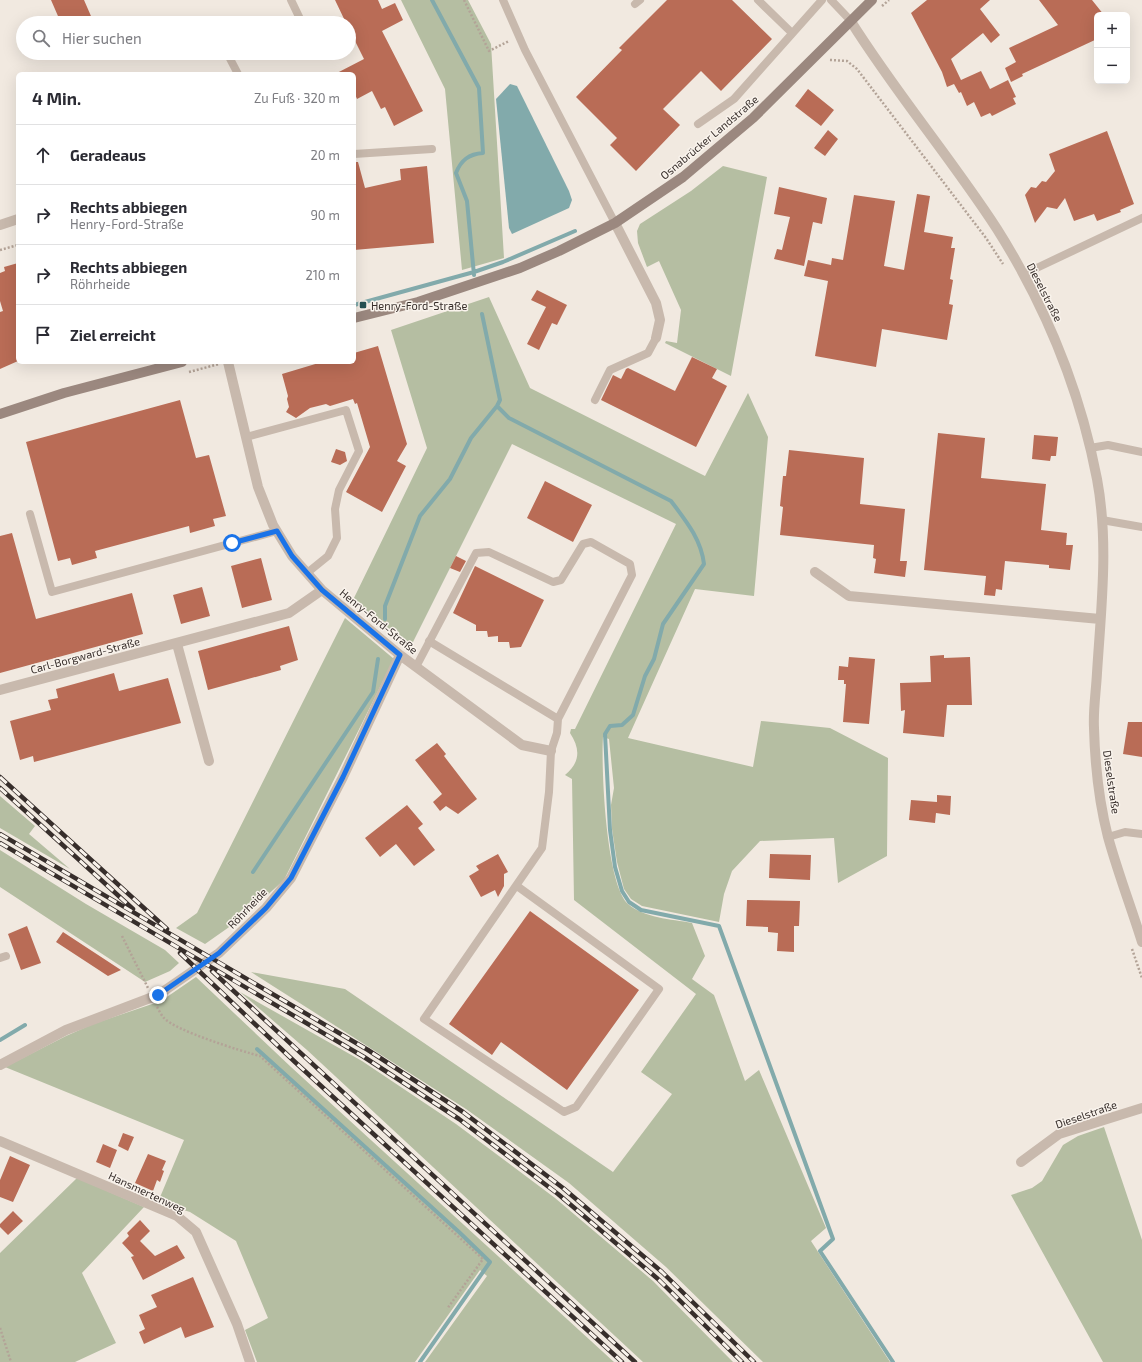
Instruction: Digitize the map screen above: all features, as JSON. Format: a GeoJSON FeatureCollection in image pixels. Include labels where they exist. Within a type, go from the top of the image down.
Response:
{"type":"FeatureCollection","features":[{"type":"Feature","properties":{"kind":"street","name":"Osnabrücker Landstraße"},"geometry":{"type":"LineString","coordinates":[[356,318],[418,302],[520,268],[559,251],[615,223],[683,177],[754,118],[850,20],[872,0]]}},
{"type":"Feature","properties":{"kind":"street","name":"Dieselstraße"},"geometry":{"type":"LineString","coordinates":[[850,20],[992,223],[1024,274],[1060,349],[1080,408],[1097,480],[1102,520],[1103,574],[1094,726],[1100,794],[1108,837],[1142,942]]}},
{"type":"Feature","properties":{"kind":"street"},"geometry":{"type":"LineString","coordinates":[[0,226],[16,220]]}},
{"type":"Feature","properties":{"kind":"street"},"geometry":{"type":"LineString","coordinates":[[615,223],[656,303],[660,320],[656,338]]}},
{"type":"Feature","properties":{"kind":"street"},"geometry":{"type":"LineString","coordinates":[[0,414],[64,393],[174,364]]}},
{"type":"Feature","properties":{"kind":"street","name":"Henry-Ford-Straße"},"geometry":{"type":"LineString","coordinates":[[228,364],[258,487],[277,531],[292,556],[322,590],[400,655],[416,665],[522,746],[551,752]]}},
{"type":"Feature","properties":{"kind":"street"},"geometry":{"type":"LineString","coordinates":[[815,572],[849,596],[1100,619]]}},
{"type":"Feature","properties":{"kind":"street","name":"Carl-Borgward-Straße"},"geometry":{"type":"LineString","coordinates":[[0,690],[289,613],[322,590]]}},
{"type":"Feature","properties":{"kind":"street"},"geometry":{"type":"LineString","coordinates":[[177,644],[209,761]]}},
{"type":"Feature","properties":{"kind":"street","name":"Röhrheide"},"geometry":{"type":"LineString","coordinates":[[0,1065],[66,1030],[152,998],[219,953],[266,908],[291,878],[343,777],[400,655]]}},
{"type":"Feature","properties":{"kind":"street","name":"Dieselstraße"},"geometry":{"type":"LineString","coordinates":[[1021,1162],[1059,1134],[1142,1108]]}},
{"type":"Feature","properties":{"kind":"street","name":"Hansmertenweg"},"geometry":{"type":"LineString","coordinates":[[0,1141],[178,1216],[196,1232],[238,1324],[250,1362]]}},
{"type":"Feature","properties":{"kind":"lane"},"geometry":{"type":"LineString","coordinates":[[291,0],[299,16]]}},
{"type":"Feature","properties":{"kind":"lane"},"geometry":{"type":"LineString","coordinates":[[503,0],[519,36],[615,223]]}},
{"type":"Feature","properties":{"kind":"lane"},"geometry":{"type":"LineString","coordinates":[[758,0],[792,33]]}},
{"type":"Feature","properties":{"kind":"lane"},"geometry":{"type":"LineString","coordinates":[[698,124],[734,99],[822,0]]}},
{"type":"Feature","properties":{"kind":"lane"},"geometry":{"type":"LineString","coordinates":[[831,0],[850,20]]}},
{"type":"Feature","properties":{"kind":"lane"},"geometry":{"type":"LineString","coordinates":[[231,60],[237,72]]}},
{"type":"Feature","properties":{"kind":"lane"},"geometry":{"type":"LineString","coordinates":[[356,154],[432,149]]}},
{"type":"Feature","properties":{"kind":"lane"},"geometry":{"type":"LineString","coordinates":[[1024,274],[1142,218]]}},
{"type":"Feature","properties":{"kind":"lane"},"geometry":{"type":"LineString","coordinates":[[594,400],[610,370],[648,353],[656,338]]}},
{"type":"Feature","properties":{"kind":"lane"},"geometry":{"type":"LineString","coordinates":[[246,437],[346,410],[359,451],[339,490],[335,509],[337,538],[328,556],[307,573]]}},
{"type":"Feature","properties":{"kind":"lane"},"geometry":{"type":"LineString","coordinates":[[1090,448],[1108,445],[1142,452]]}},
{"type":"Feature","properties":{"kind":"lane"},"geometry":{"type":"LineString","coordinates":[[30,514],[52,592],[277,531]]}},
{"type":"Feature","properties":{"kind":"lane"},"geometry":{"type":"LineString","coordinates":[[1102,520],[1142,527]]}},
{"type":"Feature","properties":{"kind":"lane"},"geometry":{"type":"LineString","coordinates":[[416,665],[476,553],[489,552],[553,582],[561,580],[583,544],[592,542],[630,564],[632,575],[558,719],[557,733],[551,752],[549,792],[542,848],[424,1018],[564,1112],[576,1107],[659,989],[517,886]]}},
{"type":"Feature","properties":{"kind":"lane"},"geometry":{"type":"LineString","coordinates":[[429,641],[558,719]]}},
{"type":"Feature","properties":{"kind":"lane"},"geometry":{"type":"LineString","coordinates":[[1108,837],[1125,832],[1142,834]]}},
{"type":"Feature","properties":{"kind":"path"},"geometry":{"type":"LineString","coordinates":[[464,0],[489,51],[519,36]]}},
{"type":"Feature","properties":{"kind":"path"},"geometry":{"type":"LineString","coordinates":[[830,60],[847,61],[857,69],[986,238],[1005,267]]}},
{"type":"Feature","properties":{"kind":"path"},"geometry":{"type":"LineString","coordinates":[[0,250],[16,246]]}},
{"type":"Feature","properties":{"kind":"path"},"geometry":{"type":"LineString","coordinates":[[122,936],[152,998],[164,1018],[174,1025],[234,1050],[260,1056],[483,1259],[447,1309]]}},
{"type":"Feature","properties":{"kind":"path"},"geometry":{"type":"LineString","coordinates":[[0,1328],[11,1362]]}},
{"type":"Feature","properties":{"kind":"green space"},"geometry":{"type":"Polygon","coordinates":[[[401,0],[468,0],[491,44],[504,258],[462,270],[445,89],[401,0]]]}},
{"type":"Feature","properties":{"kind":"green space"},"geometry":{"type":"Polygon","coordinates":[[[723,166],[767,177],[731,376],[665,343],[666,341],[677,343],[681,310],[659,261],[647,267],[638,243],[637,231],[640,224],[691,191],[723,166]]]}},
{"type":"Feature","properties":{"kind":"green space"},"geometry":{"type":"Polygon","coordinates":[[[489,297],[530,388],[705,476],[748,393],[768,437],[754,596],[695,589],[628,738],[753,767],[761,721],[830,728],[888,758],[887,856],[838,883],[834,838],[760,841],[732,871],[724,894],[719,922],[642,906],[631,899],[624,889],[617,862],[612,829],[611,805],[614,788],[609,739],[603,737],[603,773],[606,825],[615,874],[621,892],[628,904],[634,909],[650,915],[692,923],[705,956],[692,979],[714,995],[745,1081],[759,1070],[826,1228],[811,1241],[890,1362],[763,1362],[666,1267],[569,1183],[466,1109],[251,972],[345,989],[613,1172],[672,1094],[641,1072],[696,994],[574,900],[572,779],[565,775],[574,765],[577,755],[576,744],[570,733],[571,729],[575,729],[676,524],[512,444],[411,646],[353,600],[427,448],[391,330],[489,297]]]}},
{"type":"Feature","properties":{"kind":"green space"},"geometry":{"type":"Polygon","coordinates":[[[345,618],[394,659],[284,880],[242,918],[205,944],[176,928],[197,913],[345,618]]]}},
{"type":"Feature","properties":{"kind":"green space"},"geometry":{"type":"Polygon","coordinates":[[[0,796],[35,826],[29,834],[70,869],[0,828],[0,796]]]}},
{"type":"Feature","properties":{"kind":"green space"},"geometry":{"type":"Polygon","coordinates":[[[0,850],[86,904],[165,950],[179,963],[170,971],[145,982],[0,887],[0,850]]]}},
{"type":"Feature","properties":{"kind":"green space"},"geometry":{"type":"Polygon","coordinates":[[[196,977],[291,1067],[614,1362],[425,1362],[487,1276],[480,1270],[415,1362],[257,1362],[245,1330],[268,1318],[236,1241],[190,1212],[158,1202],[184,1140],[5,1067],[93,1024],[161,1001],[196,977]]]}},
{"type":"Feature","properties":{"kind":"green space"},"geometry":{"type":"Polygon","coordinates":[[[240,992],[362,1061],[456,1124],[555,1198],[653,1281],[733,1362],[643,1362],[307,1050],[240,992]]]}},
{"type":"Feature","properties":{"kind":"green space"},"geometry":{"type":"Polygon","coordinates":[[[1104,1127],[1142,1240],[1142,1362],[1103,1362],[1011,1195],[1032,1188],[1042,1181],[1063,1145],[1078,1136],[1104,1127]]]}},
{"type":"Feature","properties":{"kind":"green space"},"geometry":{"type":"Polygon","coordinates":[[[77,1178],[144,1207],[82,1273],[116,1343],[75,1362],[0,1362],[0,1253],[77,1178]]]}},
{"type":"Feature","properties":{"kind":"water"},"geometry":{"type":"Polygon","coordinates":[[[510,84],[517,86],[569,191],[572,200],[569,208],[512,234],[509,228],[496,99],[510,84]]]}},
{"type":"Feature","properties":{"kind":"building"},"geometry":{"type":"Polygon","coordinates":[[[51,0],[84,0],[91,16],[58,16],[51,0]]]}},
{"type":"Feature","properties":{"kind":"building"},"geometry":{"type":"Polygon","coordinates":[[[335,0],[378,0],[382,9],[395,3],[403,20],[382,31],[423,111],[394,126],[385,107],[381,109],[372,91],[357,99],[356,72],[339,72],[364,59],[356,43],[356,16],[343,16],[335,0]]]}},
{"type":"Feature","properties":{"kind":"building"},"geometry":{"type":"Polygon","coordinates":[[[667,0],[732,0],[772,39],[721,91],[701,71],[663,109],[680,125],[636,171],[610,145],[617,138],[576,97],[622,50],[619,48],[667,0]]]}},
{"type":"Feature","properties":{"kind":"building"},"geometry":{"type":"Polygon","coordinates":[[[927,0],[990,0],[980,9],[1000,35],[991,43],[983,33],[951,59],[961,80],[981,71],[990,89],[1008,80],[1016,97],[1013,98],[1016,104],[992,116],[990,113],[981,117],[974,102],[967,106],[961,92],[959,93],[954,84],[947,87],[942,72],[911,13],[927,0]]]}},
{"type":"Feature","properties":{"kind":"building"},"geometry":{"type":"Polygon","coordinates":[[[1039,0],[1092,0],[1102,12],[1094,12],[1094,40],[1022,74],[1023,76],[1011,82],[1005,68],[1016,62],[1009,48],[1058,25],[1039,0]]]}},
{"type":"Feature","properties":{"kind":"building"},"geometry":{"type":"Polygon","coordinates":[[[808,89],[834,110],[821,126],[795,106],[808,89]]]}},
{"type":"Feature","properties":{"kind":"building"},"geometry":{"type":"Polygon","coordinates":[[[828,130],[838,139],[825,156],[814,148],[828,130]]]}},
{"type":"Feature","properties":{"kind":"building"},"geometry":{"type":"Polygon","coordinates":[[[1107,131],[1134,204],[1120,210],[1121,212],[1097,221],[1094,214],[1074,221],[1065,198],[1057,209],[1047,207],[1035,223],[1025,195],[1031,187],[1036,188],[1042,181],[1046,182],[1055,171],[1049,154],[1107,131]]]}},
{"type":"Feature","properties":{"kind":"building"},"geometry":{"type":"Polygon","coordinates":[[[356,162],[358,162],[365,188],[401,180],[400,169],[427,166],[434,243],[356,250],[356,162]]]}},
{"type":"Feature","properties":{"kind":"building"},"geometry":{"type":"Polygon","coordinates":[[[779,187],[827,198],[822,224],[813,222],[804,266],[774,259],[777,249],[782,250],[790,217],[774,214],[779,187]]]}},
{"type":"Feature","properties":{"kind":"building"},"geometry":{"type":"Polygon","coordinates":[[[917,194],[930,196],[924,232],[953,237],[951,248],[955,248],[950,279],[953,280],[949,304],[953,305],[947,340],[882,329],[876,367],[815,356],[828,281],[804,276],[808,260],[831,265],[832,258],[843,260],[854,195],[895,201],[884,266],[904,270],[917,194]]]}},
{"type":"Feature","properties":{"kind":"building"},"geometry":{"type":"Polygon","coordinates":[[[16,264],[16,362],[0,369],[0,312],[3,311],[0,301],[0,273],[5,271],[4,267],[16,264]]]}},
{"type":"Feature","properties":{"kind":"building"},"geometry":{"type":"Polygon","coordinates":[[[537,290],[567,305],[557,325],[552,323],[539,350],[527,344],[546,307],[531,300],[537,290]]]}},
{"type":"Feature","properties":{"kind":"building"},"geometry":{"type":"Polygon","coordinates":[[[378,346],[407,444],[397,461],[406,466],[382,512],[346,492],[370,447],[357,403],[355,404],[353,399],[330,406],[326,404],[310,408],[296,418],[286,412],[289,407],[287,399],[288,396],[282,374],[315,364],[356,364],[356,352],[378,346]]]}},
{"type":"Feature","properties":{"kind":"building"},"geometry":{"type":"Polygon","coordinates":[[[692,357],[717,369],[712,378],[727,386],[696,447],[601,400],[613,375],[621,379],[628,368],[675,391],[692,357]]]}},
{"type":"Feature","properties":{"kind":"building"},"geometry":{"type":"Polygon","coordinates":[[[180,400],[196,458],[209,455],[226,516],[213,519],[215,526],[190,533],[189,526],[95,551],[97,558],[72,565],[70,558],[58,561],[26,442],[180,400]]]}},
{"type":"Feature","properties":{"kind":"building"},"geometry":{"type":"Polygon","coordinates":[[[938,433],[985,438],[981,478],[1046,484],[1041,530],[1067,533],[1066,545],[1073,545],[1070,570],[1049,568],[1049,565],[1005,561],[1002,590],[996,589],[995,596],[984,595],[986,576],[924,570],[938,433]]]}},
{"type":"Feature","properties":{"kind":"building"},"geometry":{"type":"Polygon","coordinates":[[[1034,435],[1058,437],[1056,456],[1051,456],[1050,461],[1032,459],[1034,435]]]}},
{"type":"Feature","properties":{"kind":"building"},"geometry":{"type":"Polygon","coordinates":[[[336,449],[345,452],[347,461],[340,465],[331,462],[336,449]]]}},
{"type":"Feature","properties":{"kind":"building"},"geometry":{"type":"Polygon","coordinates":[[[789,450],[864,458],[860,504],[905,509],[900,561],[907,561],[905,577],[874,573],[876,559],[873,558],[874,545],[780,535],[783,507],[780,506],[783,476],[786,476],[789,450]]]}},
{"type":"Feature","properties":{"kind":"building"},"geometry":{"type":"Polygon","coordinates":[[[545,481],[592,505],[573,542],[527,518],[545,481]]]}},
{"type":"Feature","properties":{"kind":"building"},"geometry":{"type":"Polygon","coordinates":[[[12,533],[36,619],[132,593],[143,634],[0,673],[0,536],[12,533]]]}},
{"type":"Feature","properties":{"kind":"building"},"geometry":{"type":"Polygon","coordinates":[[[456,556],[466,561],[460,572],[450,568],[456,556]]]}},
{"type":"Feature","properties":{"kind":"building"},"geometry":{"type":"Polygon","coordinates":[[[261,558],[272,600],[242,608],[231,566],[261,558]]]}},
{"type":"Feature","properties":{"kind":"building"},"geometry":{"type":"Polygon","coordinates":[[[475,566],[544,600],[521,647],[510,648],[509,642],[498,642],[498,636],[488,637],[487,631],[476,631],[476,625],[453,613],[475,566]]]}},
{"type":"Feature","properties":{"kind":"building"},"geometry":{"type":"Polygon","coordinates":[[[202,587],[210,616],[181,624],[173,595],[202,587]]]}},
{"type":"Feature","properties":{"kind":"building"},"geometry":{"type":"Polygon","coordinates":[[[289,626],[298,660],[280,666],[281,670],[208,690],[198,651],[289,626]]]}},
{"type":"Feature","properties":{"kind":"building"},"geometry":{"type":"Polygon","coordinates":[[[944,655],[944,658],[970,657],[972,705],[947,705],[944,737],[903,733],[905,710],[901,711],[900,683],[931,682],[930,656],[944,655]]]}},
{"type":"Feature","properties":{"kind":"building"},"geometry":{"type":"Polygon","coordinates":[[[849,657],[875,659],[869,724],[843,722],[846,684],[844,684],[844,680],[838,680],[839,666],[848,667],[849,657]]]}},
{"type":"Feature","properties":{"kind":"building"},"geometry":{"type":"Polygon","coordinates":[[[114,673],[119,691],[168,678],[181,723],[34,762],[33,756],[20,760],[10,721],[51,710],[48,700],[58,698],[56,689],[114,673]]]}},
{"type":"Feature","properties":{"kind":"building"},"geometry":{"type":"Polygon","coordinates":[[[1128,722],[1142,722],[1142,757],[1123,754],[1128,722]]]}},
{"type":"Feature","properties":{"kind":"building"},"geometry":{"type":"Polygon","coordinates":[[[437,743],[446,754],[444,756],[477,799],[458,814],[446,806],[440,811],[433,802],[442,794],[415,760],[437,743]]]}},
{"type":"Feature","properties":{"kind":"building"},"geometry":{"type":"Polygon","coordinates":[[[937,795],[951,796],[950,815],[936,813],[935,823],[909,820],[911,800],[937,802],[937,795]]]}},
{"type":"Feature","properties":{"kind":"building"},"geometry":{"type":"Polygon","coordinates":[[[407,805],[423,824],[418,828],[435,850],[414,866],[396,844],[380,857],[365,838],[407,805]]]}},
{"type":"Feature","properties":{"kind":"building"},"geometry":{"type":"Polygon","coordinates":[[[498,854],[508,872],[504,874],[504,886],[498,897],[495,890],[481,897],[469,876],[479,870],[476,866],[498,854]]]}},
{"type":"Feature","properties":{"kind":"building"},"geometry":{"type":"Polygon","coordinates":[[[770,854],[811,855],[810,880],[769,878],[770,854]]]}},
{"type":"Feature","properties":{"kind":"building"},"geometry":{"type":"Polygon","coordinates":[[[747,900],[800,901],[799,926],[794,926],[794,952],[777,951],[778,933],[768,932],[768,927],[746,926],[747,900]]]}},
{"type":"Feature","properties":{"kind":"building"},"geometry":{"type":"Polygon","coordinates":[[[530,911],[639,990],[567,1090],[501,1042],[492,1055],[449,1024],[530,911]]]}},
{"type":"Feature","properties":{"kind":"building"},"geometry":{"type":"Polygon","coordinates":[[[27,926],[41,963],[21,970],[8,934],[27,926]]]}},
{"type":"Feature","properties":{"kind":"building"},"geometry":{"type":"Polygon","coordinates":[[[63,932],[121,970],[108,976],[56,942],[63,932]]]}},
{"type":"Feature","properties":{"kind":"building"},"geometry":{"type":"Polygon","coordinates":[[[123,1133],[134,1137],[128,1151],[118,1146],[123,1133]]]}},
{"type":"Feature","properties":{"kind":"building"},"geometry":{"type":"Polygon","coordinates":[[[103,1144],[117,1150],[110,1168],[96,1162],[103,1144]]]}},
{"type":"Feature","properties":{"kind":"building"},"geometry":{"type":"Polygon","coordinates":[[[148,1154],[166,1161],[162,1170],[164,1171],[160,1182],[157,1180],[153,1191],[135,1183],[148,1154]]]}},
{"type":"Feature","properties":{"kind":"building"},"geometry":{"type":"Polygon","coordinates":[[[10,1156],[30,1165],[13,1202],[0,1197],[0,1180],[10,1156]]]}},
{"type":"Feature","properties":{"kind":"building"},"geometry":{"type":"Polygon","coordinates":[[[13,1211],[23,1221],[8,1235],[0,1227],[0,1224],[13,1211]]]}},
{"type":"Feature","properties":{"kind":"building"},"geometry":{"type":"Polygon","coordinates":[[[140,1220],[150,1231],[140,1241],[155,1256],[177,1245],[185,1258],[143,1280],[131,1257],[134,1256],[122,1243],[129,1236],[127,1233],[140,1220]]]}},
{"type":"Feature","properties":{"kind":"building"},"geometry":{"type":"Polygon","coordinates":[[[193,1277],[214,1327],[185,1338],[181,1327],[144,1344],[139,1332],[145,1329],[139,1315],[157,1307],[151,1295],[193,1277]]]}},
{"type":"Feature","properties":{"kind":"waterway"},"geometry":{"type":"LineString","coordinates":[[432,0],[479,88],[483,153],[466,158],[456,173],[467,201],[474,275]]}},
{"type":"Feature","properties":{"kind":"waterway"},"geometry":{"type":"LineString","coordinates":[[356,304],[474,272],[503,262],[575,231]]}},
{"type":"Feature","properties":{"kind":"waterway"},"geometry":{"type":"LineString","coordinates":[[385,619],[385,606],[420,516],[450,479],[471,438],[497,406],[500,400],[482,314]]}},
{"type":"Feature","properties":{"kind":"waterway"},"geometry":{"type":"LineString","coordinates":[[497,406],[509,418],[671,501],[692,531],[700,546],[704,564],[663,624],[654,659],[645,676],[633,715],[622,725],[610,726],[605,734],[610,830],[615,867],[622,891],[629,902],[641,910],[719,926],[833,1239],[820,1251],[893,1362]]}},
{"type":"Feature","properties":{"kind":"waterway"},"geometry":{"type":"LineString","coordinates":[[253,872],[373,692],[378,659]]}},
{"type":"Feature","properties":{"kind":"waterway"},"geometry":{"type":"LineString","coordinates":[[0,1040],[25,1025]]}},
{"type":"Feature","properties":{"kind":"waterway"},"geometry":{"type":"LineString","coordinates":[[257,1049],[459,1232],[490,1262],[420,1362]]}},
{"type":"Feature","properties":{"kind":"railway"},"geometry":{"type":"LineString","coordinates":[[0,777],[167,929]]}},
{"type":"Feature","properties":{"kind":"railway"},"geometry":{"type":"LineString","coordinates":[[0,788],[133,909]]}},
{"type":"Feature","properties":{"kind":"railway"},"geometry":{"type":"LineString","coordinates":[[0,834],[368,1050],[463,1112],[563,1188],[662,1272],[754,1362]]}},
{"type":"Feature","properties":{"kind":"railway"},"geometry":{"type":"LineString","coordinates":[[0,843],[364,1057],[459,1119],[558,1194],[658,1279],[742,1362]]}},
{"type":"Feature","properties":{"kind":"railway"},"geometry":{"type":"LineString","coordinates":[[180,953],[295,1062],[622,1362]]}},
{"type":"Feature","properties":{"kind":"railway"},"geometry":{"type":"LineString","coordinates":[[212,971],[635,1362]]}},
{"type":"Feature","properties":{"kind":"place","name":"Henry-Ford-Straße"},"geometry":{"type":"Point","coordinates":[363,305]}},
{"type":"Feature","properties":{"kind":"route"},"geometry":{"type":"LineString","coordinates":[[158,995],[219,953],[266,908],[291,878],[343,777],[400,655],[322,590],[292,556],[277,531],[232,543]]}}]}
